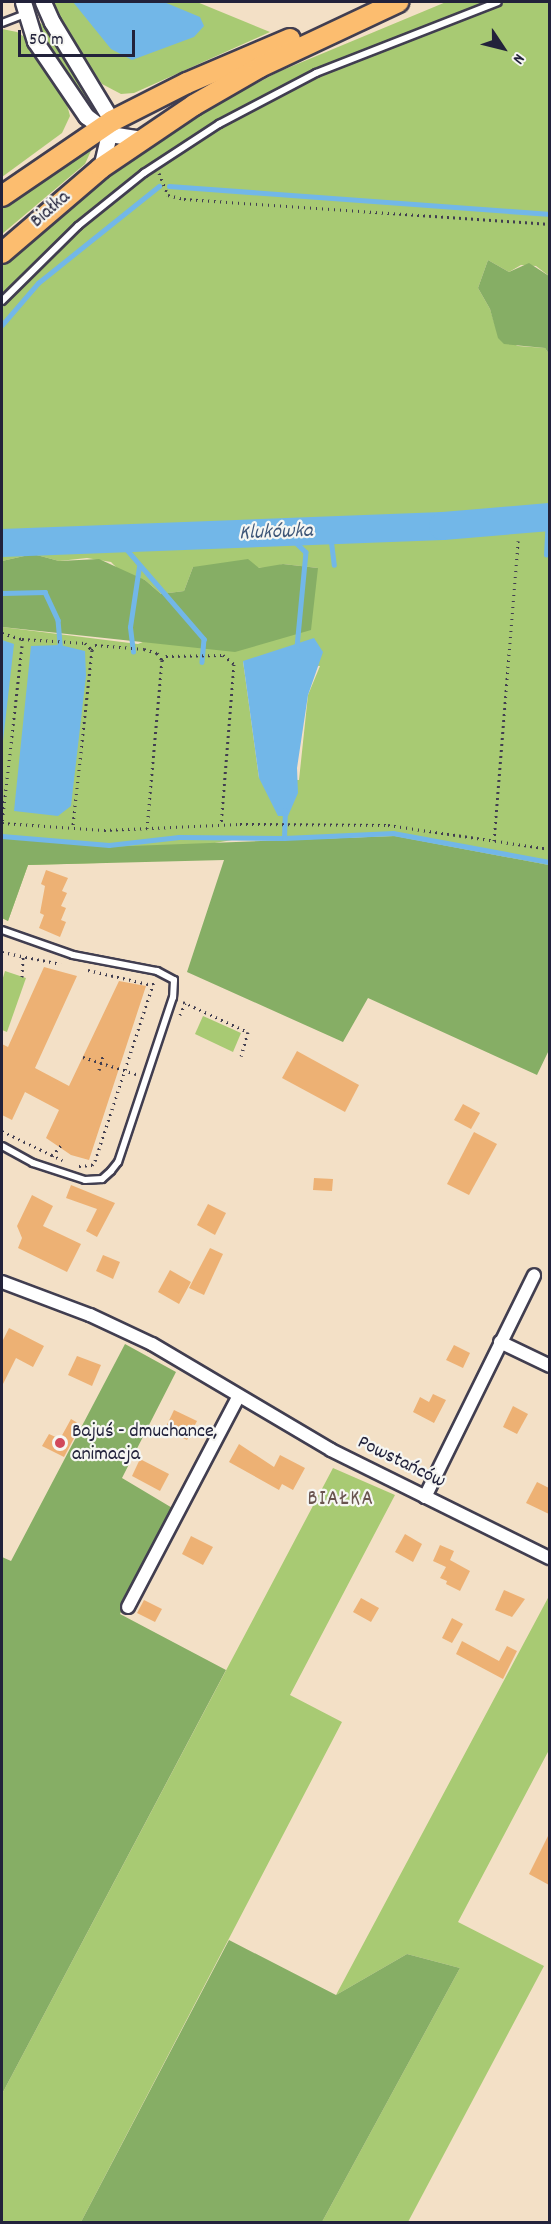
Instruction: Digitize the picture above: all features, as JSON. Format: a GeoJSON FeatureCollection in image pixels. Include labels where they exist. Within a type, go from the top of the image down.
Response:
{"type":"FeatureCollection","features":[{"type":"Feature","properties":{"kind":"highway","name":"Białka"},"geometry":{"type":"LineString","coordinates":[[2,196],[107,128],[223,67],[342,18],[397,2]]}},
{"type":"Feature","properties":{"kind":"highway","name":"Białka"},"geometry":{"type":"LineString","coordinates":[[2,253],[101,168],[142,140],[250,72],[397,2]]}},
{"type":"Feature","properties":{"kind":"street"},"geometry":{"type":"LineString","coordinates":[[44,2],[107,128],[101,168]]}},
{"type":"Feature","properties":{"kind":"street"},"geometry":{"type":"LineString","coordinates":[[24,8],[48,62],[107,128],[142,140]]}},
{"type":"Feature","properties":{"kind":"street"},"geometry":{"type":"LineString","coordinates":[[425,1497],[534,1275]]}},
{"type":"Feature","properties":{"kind":"street","name":"Powstańców"},"geometry":{"type":"LineString","coordinates":[[2,1282],[116,1326],[331,1450],[549,1558]]}},
{"type":"Feature","properties":{"kind":"street"},"geometry":{"type":"LineString","coordinates":[[500,1342],[549,1366]]}},
{"type":"Feature","properties":{"kind":"street"},"geometry":{"type":"LineString","coordinates":[[128,1607],[239,1396]]}},
{"type":"Feature","properties":{"kind":"lane"},"geometry":{"type":"LineString","coordinates":[[2,301],[78,226],[156,165],[249,106],[316,73],[498,2]]}},
{"type":"Feature","properties":{"kind":"lane"},"geometry":{"type":"LineString","coordinates":[[2,23],[24,8]]}},
{"type":"Feature","properties":{"kind":"lane"},"geometry":{"type":"LineString","coordinates":[[2,930],[73,955],[157,971],[174,980],[173,997],[118,1162],[111,1171],[102,1179],[86,1180],[47,1167],[2,1146]]}},
{"type":"Feature","properties":{"kind":"path"},"geometry":{"type":"LineString","coordinates":[[156,165],[168,195],[184,199],[549,224]]}},
{"type":"Feature","properties":{"kind":"path"},"geometry":{"type":"LineString","coordinates":[[494,840],[518,541]]}},
{"type":"Feature","properties":{"kind":"path"},"geometry":{"type":"LineString","coordinates":[[2,633],[22,639],[85,643],[92,650]]}},
{"type":"Feature","properties":{"kind":"path"},"geometry":{"type":"LineString","coordinates":[[22,639],[4,787],[2,824],[73,826],[104,831],[221,825],[388,825],[549,849]]}},
{"type":"Feature","properties":{"kind":"path"},"geometry":{"type":"LineString","coordinates":[[73,826],[92,650],[95,645],[144,649],[157,653],[162,660],[147,828]]}},
{"type":"Feature","properties":{"kind":"path"},"geometry":{"type":"LineString","coordinates":[[162,660],[166,656],[223,655],[234,664],[221,825]]}},
{"type":"Feature","properties":{"kind":"path"},"geometry":{"type":"LineString","coordinates":[[22,977],[23,957]]}},
{"type":"Feature","properties":{"kind":"path"},"geometry":{"type":"LineString","coordinates":[[2,1131],[80,1166],[92,1165],[157,971]]}},
{"type":"Feature","properties":{"kind":"path"},"geometry":{"type":"LineString","coordinates":[[173,997],[248,1032],[241,1056]]}},
{"type":"Feature","properties":{"kind":"path"},"geometry":{"type":"LineString","coordinates":[[99,1070],[103,1056]]}},
{"type":"Feature","properties":{"kind":"path"},"geometry":{"type":"LineString","coordinates":[[83,1057],[146,1077]]}},
{"type":"Feature","properties":{"kind":"path"},"geometry":{"type":"LineString","coordinates":[[47,1167],[52,1155],[62,1144]]}},
{"type":"Feature","properties":{"kind":"green space"},"geometry":{"type":"Polygon","coordinates":[[[51,2],[197,2],[270,32],[134,93],[121,94],[102,84],[59,23],[51,2]]]}},
{"type":"Feature","properties":{"kind":"green space"},"geometry":{"type":"Polygon","coordinates":[[[446,2],[549,2],[549,276],[536,266],[521,265],[509,272],[488,260],[478,288],[490,309],[499,338],[518,346],[545,348],[549,354],[549,865],[395,836],[232,840],[100,863],[28,865],[8,921],[2,918],[2,627],[138,644],[318,568],[283,564],[270,568],[193,567],[184,591],[161,594],[145,580],[122,573],[111,562],[87,558],[59,561],[33,554],[2,561],[2,265],[123,162],[185,121],[278,72],[446,2]],[[243,661],[259,778],[299,780],[308,695],[320,666],[243,661]]]}},
{"type":"Feature","properties":{"kind":"green space"},"geometry":{"type":"Polygon","coordinates":[[[35,18],[47,29],[97,112],[91,112],[39,35],[35,18]]]}},
{"type":"Feature","properties":{"kind":"green space"},"geometry":{"type":"Polygon","coordinates":[[[2,29],[17,32],[29,40],[65,97],[70,116],[62,133],[2,177],[2,29]]]}},
{"type":"Feature","properties":{"kind":"green space"},"geometry":{"type":"Polygon","coordinates":[[[95,142],[85,164],[2,234],[2,205],[95,142]]]}},
{"type":"Feature","properties":{"kind":"green space"},"geometry":{"type":"Polygon","coordinates":[[[488,260],[509,272],[529,263],[549,276],[549,354],[545,348],[504,344],[498,338],[490,309],[478,288],[488,260]]]}},
{"type":"Feature","properties":{"kind":"green space"},"geometry":{"type":"Polygon","coordinates":[[[33,554],[59,561],[99,559],[145,580],[161,594],[184,591],[193,567],[248,559],[259,568],[283,564],[318,568],[311,630],[235,652],[2,627],[2,561],[33,554]]]}},
{"type":"Feature","properties":{"kind":"green space"},"geometry":{"type":"Polygon","coordinates":[[[395,836],[549,865],[549,1050],[537,1075],[368,998],[343,1042],[187,972],[224,860],[28,865],[8,921],[2,918],[2,837],[104,847],[395,836]]]}},
{"type":"Feature","properties":{"kind":"green space"},"geometry":{"type":"Polygon","coordinates":[[[5,971],[26,978],[7,1032],[2,1030],[2,981],[5,971]]]}},
{"type":"Feature","properties":{"kind":"green space"},"geometry":{"type":"Polygon","coordinates":[[[203,1016],[241,1033],[233,1052],[195,1034],[203,1016]]]}},
{"type":"Feature","properties":{"kind":"green space"},"geometry":{"type":"Polygon","coordinates":[[[125,1344],[176,1372],[122,1478],[174,1509],[120,1614],[226,1670],[2,2094],[2,1557],[11,1561],[125,1344]]]}},
{"type":"Feature","properties":{"kind":"green space"},"geometry":{"type":"Polygon","coordinates":[[[333,1468],[395,1495],[290,1695],[342,1722],[81,2222],[2,2222],[2,2094],[333,1468]]]}},
{"type":"Feature","properties":{"kind":"green space"},"geometry":{"type":"Polygon","coordinates":[[[549,1596],[549,1750],[458,1922],[544,1966],[408,2222],[322,2222],[460,1968],[407,1954],[336,1995],[549,1596]]]}},
{"type":"Feature","properties":{"kind":"green space"},"geometry":{"type":"Polygon","coordinates":[[[229,1940],[336,1995],[407,1954],[460,1968],[322,2222],[81,2222],[229,1940]]]}},
{"type":"Feature","properties":{"kind":"water"},"geometry":{"type":"Polygon","coordinates":[[[73,2],[164,2],[200,17],[204,26],[194,37],[132,60],[111,49],[73,2]]]}},
{"type":"Feature","properties":{"kind":"water"},"geometry":{"type":"Polygon","coordinates":[[[314,638],[323,652],[308,695],[297,768],[298,793],[288,816],[278,816],[259,778],[243,661],[314,638]]]}},
{"type":"Feature","properties":{"kind":"water"},"geometry":{"type":"Polygon","coordinates":[[[2,640],[14,644],[2,750],[2,640]]]}},
{"type":"Feature","properties":{"kind":"water"},"geometry":{"type":"Polygon","coordinates":[[[60,645],[85,651],[86,676],[71,806],[58,816],[14,811],[31,646],[60,645]]]}},
{"type":"Feature","properties":{"kind":"building"},"geometry":{"type":"Polygon","coordinates":[[[46,870],[68,878],[62,891],[67,893],[61,906],[66,908],[61,920],[66,922],[60,937],[39,928],[44,915],[40,913],[45,886],[41,884],[46,870]]]}},
{"type":"Feature","properties":{"kind":"building"},"geometry":{"type":"Polygon","coordinates":[[[44,967],[77,976],[35,1068],[69,1086],[119,981],[146,986],[89,1160],[71,1155],[46,1138],[59,1110],[25,1092],[12,1120],[2,1115],[2,1044],[8,1047],[44,967]]]}},
{"type":"Feature","properties":{"kind":"building"},"geometry":{"type":"Polygon","coordinates":[[[297,1051],[359,1085],[345,1112],[282,1078],[297,1051]]]}},
{"type":"Feature","properties":{"kind":"building"},"geometry":{"type":"Polygon","coordinates":[[[463,1104],[480,1113],[471,1129],[454,1120],[463,1104]]]}},
{"type":"Feature","properties":{"kind":"building"},"geometry":{"type":"Polygon","coordinates":[[[474,1132],[497,1144],[469,1195],[447,1184],[474,1132]]]}},
{"type":"Feature","properties":{"kind":"building"},"geometry":{"type":"Polygon","coordinates":[[[314,1178],[333,1179],[332,1191],[313,1190],[314,1178]]]}},
{"type":"Feature","properties":{"kind":"building"},"geometry":{"type":"Polygon","coordinates":[[[71,1185],[115,1203],[97,1237],[86,1231],[97,1209],[66,1198],[71,1185]]]}},
{"type":"Feature","properties":{"kind":"building"},"geometry":{"type":"Polygon","coordinates":[[[32,1195],[53,1206],[43,1226],[81,1244],[67,1272],[18,1248],[22,1238],[17,1226],[32,1195]]]}},
{"type":"Feature","properties":{"kind":"building"},"geometry":{"type":"Polygon","coordinates":[[[208,1204],[226,1213],[215,1235],[197,1225],[208,1204]]]}},
{"type":"Feature","properties":{"kind":"building"},"geometry":{"type":"Polygon","coordinates":[[[210,1248],[223,1254],[204,1295],[189,1288],[210,1248]]]}},
{"type":"Feature","properties":{"kind":"building"},"geometry":{"type":"Polygon","coordinates":[[[103,1255],[120,1262],[113,1279],[96,1271],[103,1255]]]}},
{"type":"Feature","properties":{"kind":"building"},"geometry":{"type":"Polygon","coordinates":[[[170,1270],[191,1282],[179,1304],[158,1292],[170,1270]]]}},
{"type":"Feature","properties":{"kind":"building"},"geometry":{"type":"Polygon","coordinates":[[[9,1328],[44,1346],[33,1367],[16,1358],[2,1386],[2,1342],[9,1328]]]}},
{"type":"Feature","properties":{"kind":"building"},"geometry":{"type":"Polygon","coordinates":[[[454,1345],[470,1353],[463,1368],[446,1360],[454,1345]]]}},
{"type":"Feature","properties":{"kind":"building"},"geometry":{"type":"Polygon","coordinates":[[[77,1356],[101,1365],[92,1386],[68,1375],[77,1356]]]}},
{"type":"Feature","properties":{"kind":"building"},"geometry":{"type":"Polygon","coordinates":[[[433,1394],[446,1400],[434,1423],[413,1412],[420,1397],[429,1402],[433,1394]]]}},
{"type":"Feature","properties":{"kind":"building"},"geometry":{"type":"Polygon","coordinates":[[[513,1406],[528,1414],[517,1434],[503,1427],[513,1406]]]}},
{"type":"Feature","properties":{"kind":"building"},"geometry":{"type":"Polygon","coordinates":[[[174,1410],[197,1421],[187,1440],[165,1429],[174,1410]]]}},
{"type":"Feature","properties":{"kind":"building"},"geometry":{"type":"Polygon","coordinates":[[[71,1419],[81,1425],[64,1457],[42,1446],[49,1434],[60,1439],[71,1419]]]}},
{"type":"Feature","properties":{"kind":"building"},"geometry":{"type":"Polygon","coordinates":[[[239,1444],[274,1467],[280,1455],[305,1468],[293,1490],[282,1484],[279,1490],[229,1462],[239,1444]]]}},
{"type":"Feature","properties":{"kind":"building"},"geometry":{"type":"Polygon","coordinates":[[[140,1459],[169,1474],[160,1491],[132,1476],[140,1459]]]}},
{"type":"Feature","properties":{"kind":"building"},"geometry":{"type":"Polygon","coordinates":[[[537,1482],[549,1488],[549,1514],[526,1503],[537,1482]]]}},
{"type":"Feature","properties":{"kind":"building"},"geometry":{"type":"Polygon","coordinates":[[[405,1534],[422,1544],[413,1562],[395,1552],[405,1534]]]}},
{"type":"Feature","properties":{"kind":"building"},"geometry":{"type":"Polygon","coordinates":[[[191,1536],[213,1547],[203,1565],[182,1554],[191,1536]]]}},
{"type":"Feature","properties":{"kind":"building"},"geometry":{"type":"Polygon","coordinates":[[[440,1545],[454,1551],[450,1560],[470,1571],[460,1591],[440,1578],[446,1567],[433,1561],[440,1545]]]}},
{"type":"Feature","properties":{"kind":"building"},"geometry":{"type":"Polygon","coordinates":[[[504,1590],[525,1599],[512,1617],[495,1610],[504,1590]]]}},
{"type":"Feature","properties":{"kind":"building"},"geometry":{"type":"Polygon","coordinates":[[[361,1598],[379,1608],[371,1622],[353,1612],[361,1598]]]}},
{"type":"Feature","properties":{"kind":"building"},"geometry":{"type":"Polygon","coordinates":[[[144,1600],[162,1609],[155,1622],[137,1613],[144,1600]]]}},
{"type":"Feature","properties":{"kind":"building"},"geometry":{"type":"Polygon","coordinates":[[[452,1618],[463,1624],[452,1643],[442,1638],[452,1618]]]}},
{"type":"Feature","properties":{"kind":"building"},"geometry":{"type":"Polygon","coordinates":[[[462,1641],[499,1661],[507,1646],[517,1651],[503,1679],[456,1654],[462,1641]]]}},
{"type":"Feature","properties":{"kind":"building"},"geometry":{"type":"Polygon","coordinates":[[[549,1834],[549,1885],[529,1874],[549,1834]]]}},
{"type":"Feature","properties":{"kind":"waterway"},"geometry":{"type":"LineString","coordinates":[[2,325],[38,283],[159,186]]}},
{"type":"Feature","properties":{"kind":"waterway"},"geometry":{"type":"LineString","coordinates":[[169,186],[550,214]]}},
{"type":"Feature","properties":{"kind":"waterway","name":"Klukówka"},"geometry":{"type":"LineString","coordinates":[[2,543],[443,526],[550,517]]}},
{"type":"Feature","properties":{"kind":"waterway"},"geometry":{"type":"LineString","coordinates":[[546,555],[548,518]]}},
{"type":"Feature","properties":{"kind":"waterway"},"geometry":{"type":"LineString","coordinates":[[330,530],[334,565]]}},
{"type":"Feature","properties":{"kind":"waterway"},"geometry":{"type":"LineString","coordinates":[[284,531],[306,552],[297,647]]}},
{"type":"Feature","properties":{"kind":"waterway"},"geometry":{"type":"LineString","coordinates":[[116,537],[204,639],[202,662]]}},
{"type":"Feature","properties":{"kind":"waterway"},"geometry":{"type":"LineString","coordinates":[[133,652],[130,627],[139,567]]}},
{"type":"Feature","properties":{"kind":"waterway"},"geometry":{"type":"LineString","coordinates":[[2,593],[45,592],[58,620],[60,645]]}},
{"type":"Feature","properties":{"kind":"waterway"},"geometry":{"type":"LineString","coordinates":[[284,838],[285,811]]}},
{"type":"Feature","properties":{"kind":"waterway"},"geometry":{"type":"LineString","coordinates":[[2,836],[109,845],[179,837],[284,838],[393,833],[550,862]]}},
{"type":"Feature","properties":{"kind":"place","name":"Bajuś - dmuchance, animacja"},"geometry":{"type":"Point","coordinates":[60,1443]}},
{"type":"Feature","properties":{"kind":"district","name":"BIAŁKA"},"geometry":{"type":"Point","coordinates":[341,1500]}}]}
